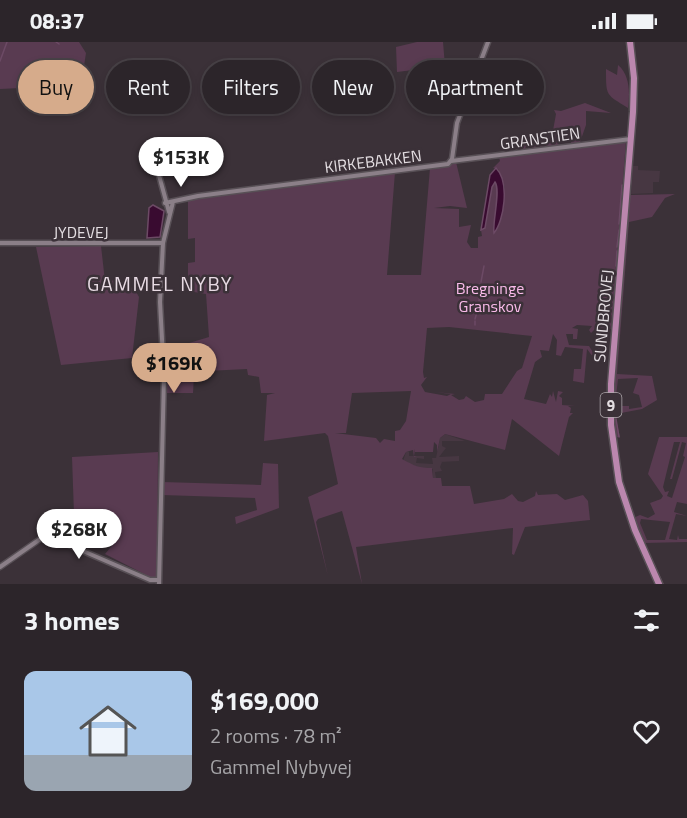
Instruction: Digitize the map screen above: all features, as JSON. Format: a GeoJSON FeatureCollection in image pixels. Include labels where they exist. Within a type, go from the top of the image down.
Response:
{"type":"FeatureCollection","features":[{"type":"Feature","properties":{"kind":"main road","name":"SUNDBROVEJ"},"geometry":{"type":"LineString","coordinates":[[630,42],[634,86],[611,384],[611,425],[619,482],[635,530],[659,584]]}},
{"type":"Feature","properties":{"kind":"street"},"geometry":{"type":"LineString","coordinates":[[451,161],[457,123],[488,42]]}},
{"type":"Feature","properties":{"kind":"street","name":"GRANSTIEN"},"geometry":{"type":"LineString","coordinates":[[451,161],[631,139]]}},
{"type":"Feature","properties":{"kind":"street"},"geometry":{"type":"LineString","coordinates":[[154,158],[169,212]]}},
{"type":"Feature","properties":{"kind":"street","name":"KIRKEBAKKEN"},"geometry":{"type":"LineString","coordinates":[[165,203],[190,197],[445,165],[451,161]]}},
{"type":"Feature","properties":{"kind":"street"},"geometry":{"type":"LineString","coordinates":[[0,567],[46,535],[158,582],[164,376],[160,302],[163,243],[173,202]]}},
{"type":"Feature","properties":{"kind":"street","name":"JYDEVEJ"},"geometry":{"type":"LineString","coordinates":[[0,243],[163,243]]}},
{"type":"Feature","properties":{"kind":"shaded area"},"geometry":{"type":"Polygon","coordinates":[[[633,166],[638,166],[638,170],[660,171],[659,182],[653,182],[653,193],[631,194],[633,166]]]}},
{"type":"Feature","properties":{"kind":"shaded area"},"geometry":{"type":"Polygon","coordinates":[[[496,168],[503,182],[504,201],[498,227],[494,233],[497,192],[495,182],[492,187],[485,228],[481,230],[490,175],[496,168]]]}},
{"type":"Feature","properties":{"kind":"shaded area"},"geometry":{"type":"Polygon","coordinates":[[[153,205],[164,211],[160,237],[147,238],[149,208],[153,205]]]}},
{"type":"Feature","properties":{"kind":"shaded area"},"geometry":{"type":"Polygon","coordinates":[[[445,434],[465,441],[442,441],[442,446],[446,448],[439,457],[459,456],[459,461],[440,462],[442,462],[440,467],[442,471],[435,472],[436,478],[433,478],[433,469],[422,469],[403,461],[406,452],[409,452],[409,456],[424,456],[424,459],[417,458],[416,463],[433,464],[432,458],[436,458],[440,438],[445,434]]]}},
{"type":"Feature","properties":{"kind":"green space"},"geometry":{"type":"Polygon","coordinates":[[[0,42],[79,42],[86,53],[85,60],[18,60],[18,88],[0,89],[0,42]]]}},
{"type":"Feature","properties":{"kind":"green space"},"geometry":{"type":"Polygon","coordinates":[[[417,42],[443,42],[444,60],[406,60],[406,71],[397,72],[396,47],[417,42]]]}},
{"type":"Feature","properties":{"kind":"green space"},"geometry":{"type":"Polygon","coordinates":[[[618,65],[627,79],[628,108],[611,97],[607,90],[606,69],[617,75],[618,65]]]}},
{"type":"Feature","properties":{"kind":"green space"},"geometry":{"type":"Polygon","coordinates":[[[585,103],[611,113],[586,111],[586,125],[579,145],[572,146],[570,138],[558,141],[559,147],[528,151],[533,145],[528,144],[523,151],[518,152],[521,135],[525,133],[540,143],[552,136],[556,114],[554,110],[561,111],[585,103]]]}},
{"type":"Feature","properties":{"kind":"green space","name":"Bregninge Granskov"},"geometry":{"type":"Polygon","coordinates":[[[626,141],[611,329],[596,328],[591,333],[589,330],[592,326],[577,325],[572,328],[578,329],[577,339],[573,339],[573,334],[566,334],[569,345],[589,346],[594,354],[602,343],[598,357],[593,357],[587,349],[584,383],[573,381],[574,369],[581,369],[583,349],[565,347],[561,356],[556,355],[557,340],[553,334],[549,351],[540,350],[542,357],[535,362],[524,399],[546,404],[550,394],[552,397],[553,391],[556,402],[558,391],[563,392],[559,396],[562,398],[562,405],[575,406],[568,406],[571,408],[570,413],[573,413],[569,417],[559,456],[512,419],[505,450],[445,434],[440,438],[437,452],[437,445],[434,442],[433,452],[415,452],[415,449],[414,456],[417,457],[414,457],[413,450],[406,452],[402,459],[417,466],[432,468],[433,478],[441,478],[442,486],[470,486],[474,504],[504,499],[512,494],[518,501],[523,502],[535,496],[536,491],[538,495],[557,494],[565,500],[583,495],[588,501],[590,520],[525,527],[514,555],[512,554],[513,528],[356,547],[362,584],[342,511],[318,519],[316,522],[328,576],[308,497],[338,484],[328,436],[325,433],[264,441],[267,395],[275,393],[261,393],[259,377],[248,375],[247,369],[167,373],[166,350],[209,337],[206,294],[188,291],[188,263],[195,262],[195,238],[188,239],[188,199],[395,172],[387,275],[421,275],[430,168],[449,166],[456,162],[467,208],[450,206],[434,208],[459,209],[459,227],[471,225],[467,242],[471,248],[478,248],[478,237],[482,236],[481,230],[486,225],[491,187],[496,182],[499,189],[493,232],[500,222],[505,187],[498,169],[493,168],[500,161],[499,157],[626,141]],[[449,327],[427,328],[423,372],[424,378],[427,377],[421,385],[425,392],[447,396],[451,394],[435,392],[455,394],[451,395],[459,400],[466,396],[475,402],[484,400],[485,394],[502,394],[517,371],[522,368],[532,336],[449,327]],[[411,391],[352,393],[346,433],[335,433],[376,438],[380,443],[384,439],[395,441],[395,431],[400,430],[406,421],[411,391]]]}},
{"type":"Feature","properties":{"kind":"green space"},"geometry":{"type":"Polygon","coordinates":[[[630,180],[631,195],[675,194],[665,198],[652,217],[629,222],[617,374],[652,376],[657,400],[642,409],[621,413],[616,419],[620,437],[615,437],[613,419],[618,413],[617,406],[629,406],[629,409],[642,407],[639,395],[633,393],[638,378],[618,379],[614,415],[614,380],[630,180]]]}},
{"type":"Feature","properties":{"kind":"green space"},"geometry":{"type":"Polygon","coordinates":[[[101,246],[105,281],[121,280],[135,290],[139,297],[132,358],[61,365],[36,247],[101,246]]]}},
{"type":"Feature","properties":{"kind":"green space"},"geometry":{"type":"Polygon","coordinates":[[[194,376],[193,393],[165,393],[166,377],[194,376]]]}},
{"type":"Feature","properties":{"kind":"green space"},"geometry":{"type":"Polygon","coordinates":[[[659,437],[687,437],[687,504],[677,502],[674,512],[687,516],[676,514],[669,539],[677,540],[678,535],[679,539],[687,539],[687,542],[643,543],[633,518],[640,515],[648,518],[655,514],[650,503],[663,496],[648,474],[659,437]],[[674,442],[663,487],[665,492],[669,491],[667,496],[672,498],[685,457],[683,456],[686,443],[682,442],[672,479],[670,479],[680,442],[674,442]],[[641,519],[640,523],[647,540],[665,540],[670,522],[641,519]]]}},
{"type":"Feature","properties":{"kind":"green space"},"geometry":{"type":"Polygon","coordinates":[[[158,452],[157,578],[152,578],[105,554],[120,536],[74,514],[72,457],[158,452]]]}},
{"type":"Feature","properties":{"kind":"green space"},"geometry":{"type":"Polygon","coordinates":[[[263,463],[278,464],[279,508],[236,524],[235,517],[257,510],[255,498],[162,495],[162,482],[261,485],[263,463]]]}},
{"type":"Feature","properties":{"kind":"waterway"},"geometry":{"type":"LineString","coordinates":[[0,61],[7,42]]}},
{"type":"Feature","properties":{"kind":"waterway"},"geometry":{"type":"LineString","coordinates":[[629,194],[631,180]]}},
{"type":"Feature","properties":{"kind":"waterway"},"geometry":{"type":"LineString","coordinates":[[619,224],[622,185]]}},
{"type":"Feature","properties":{"kind":"waterway"},"geometry":{"type":"LineString","coordinates":[[615,373],[627,224]]}},
{"type":"Feature","properties":{"kind":"waterway"},"geometry":{"type":"LineString","coordinates":[[617,247],[619,230]]}},
{"type":"Feature","properties":{"kind":"waterway"},"geometry":{"type":"LineString","coordinates":[[616,266],[617,251]]}},
{"type":"Feature","properties":{"kind":"waterway"},"geometry":{"type":"LineString","coordinates":[[481,282],[484,266]]}},
{"type":"Feature","properties":{"kind":"waterway"},"geometry":{"type":"LineString","coordinates":[[480,284],[480,291]]}},
{"type":"Feature","properties":{"kind":"waterway"},"geometry":{"type":"LineString","coordinates":[[479,301],[480,293]]}},
{"type":"Feature","properties":{"kind":"waterway"},"geometry":{"type":"LineString","coordinates":[[477,310],[478,303]]}},
{"type":"Feature","properties":{"kind":"waterway"},"geometry":{"type":"LineString","coordinates":[[475,319],[477,312]]}},
{"type":"Feature","properties":{"kind":"waterway"},"geometry":{"type":"LineString","coordinates":[[616,419],[619,437]]}},
{"type":"Feature","properties":{"kind":"waterway"},"geometry":{"type":"LineString","coordinates":[[636,522],[640,535]]}},
{"type":"Feature","properties":{"kind":"waterway"},"geometry":{"type":"LineString","coordinates":[[650,556],[663,584]]}},
{"type":"Feature","properties":{"kind":"district","name":"GAMMEL NYBY"},"geometry":{"type":"Point","coordinates":[160,283]}}]}
